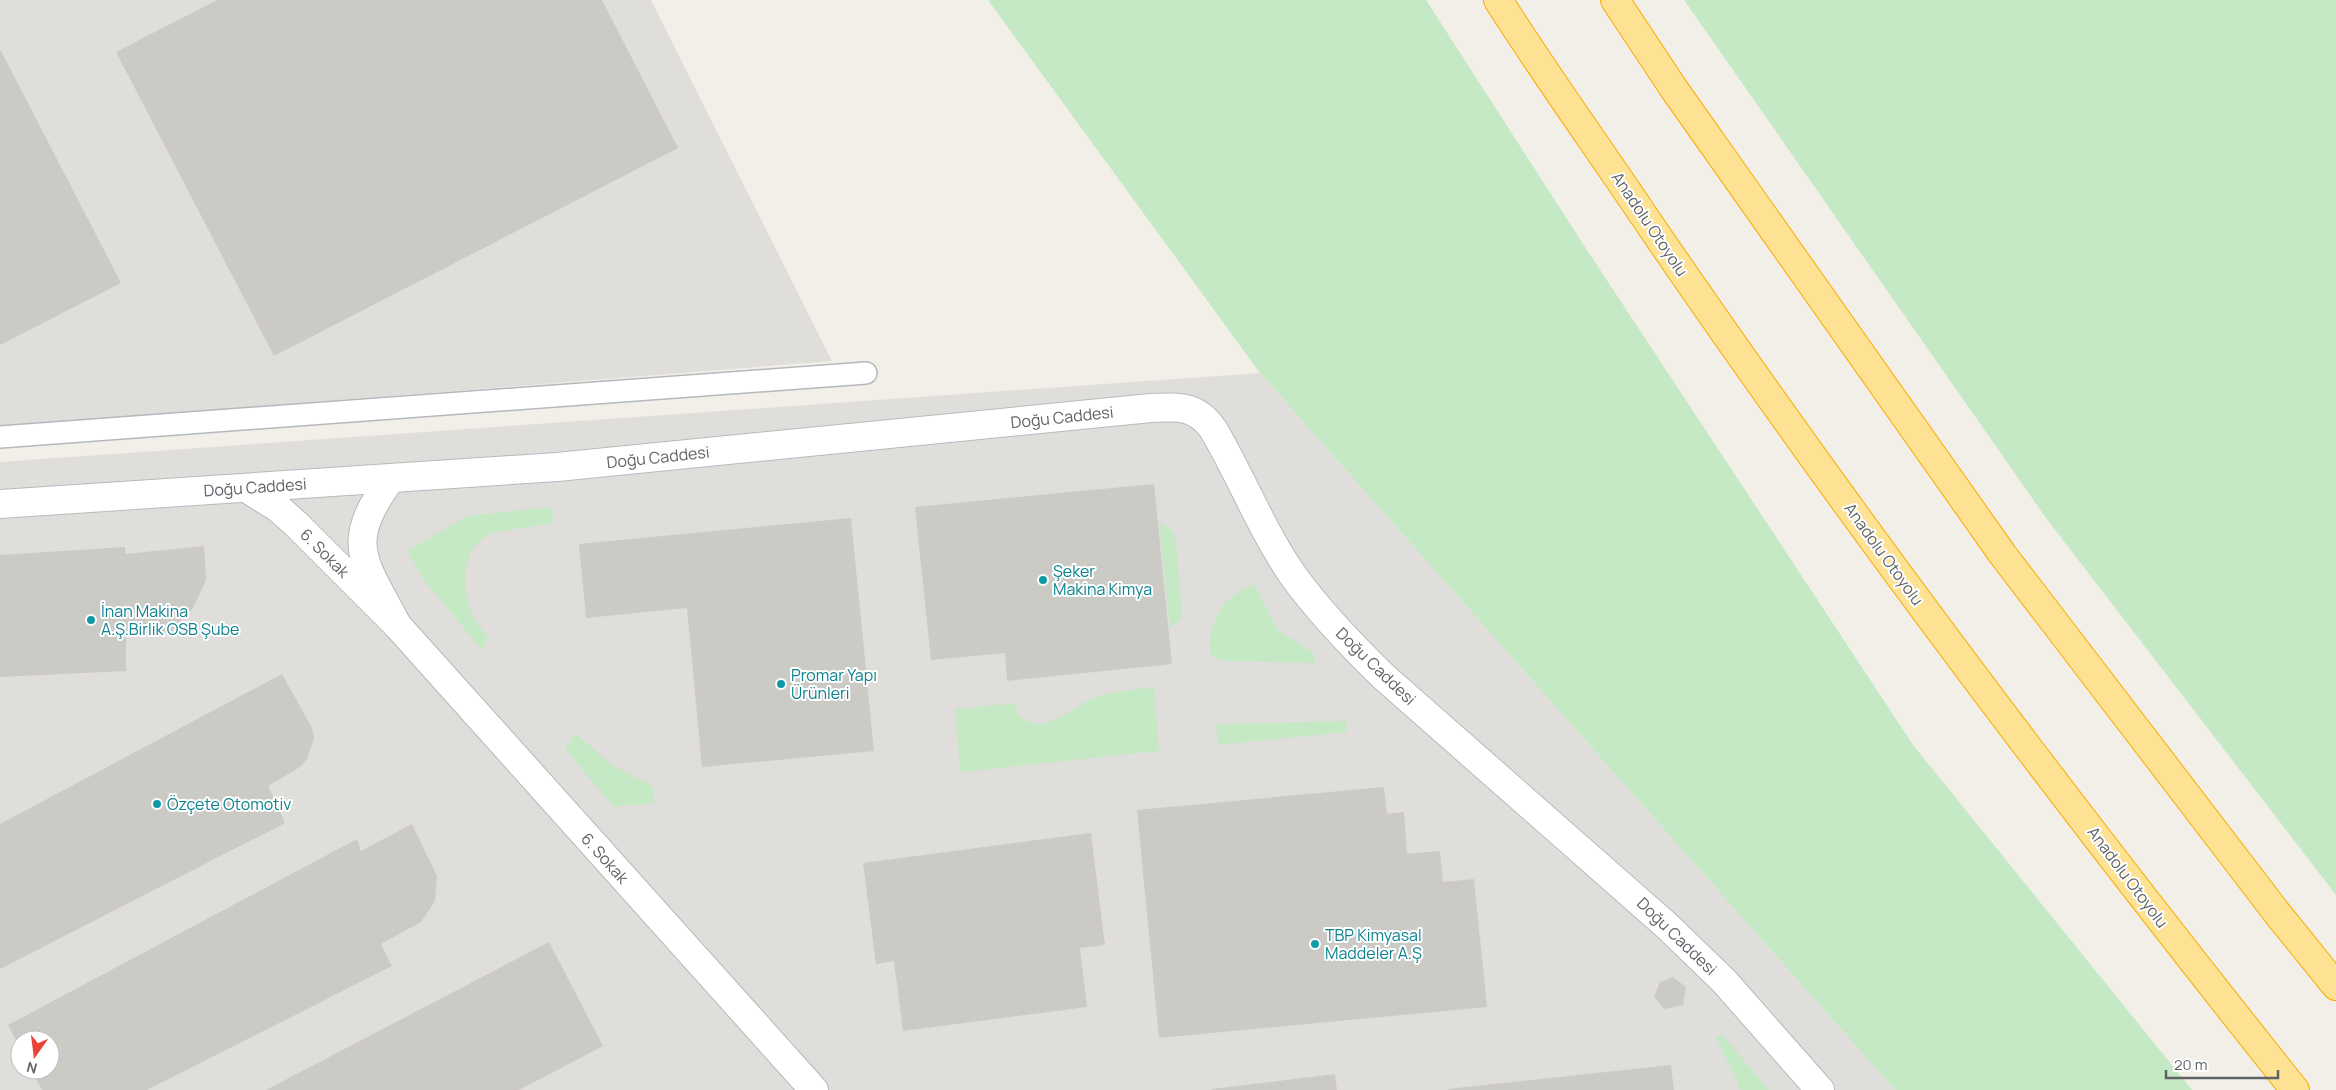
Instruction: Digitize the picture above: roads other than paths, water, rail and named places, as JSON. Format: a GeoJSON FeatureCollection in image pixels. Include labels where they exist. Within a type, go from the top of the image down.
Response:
{"type":"FeatureCollection","features":[{"type":"Feature","properties":{"kind":"highway","name":"Anadolu Otoyolu"},"geometry":{"type":"LineString","coordinates":[[1498,0],[1740,356],[1915,596],[2189,957],[2295,1090]]}},
{"type":"Feature","properties":{"kind":"highway"},"geometry":{"type":"LineString","coordinates":[[1615,0],[1674,89],[2004,555],[2277,913],[2336,986]]}},
{"type":"Feature","properties":{"kind":"street","name":"Doğu Caddesi"},"geometry":{"type":"LineString","coordinates":[[0,504],[557,467],[1151,408],[1176,407],[1193,410],[1204,416],[1213,429],[1268,534],[1292,573],[1315,604],[1350,644],[1384,677],[1666,924],[1724,982],[1820,1090]]}},
{"type":"Feature","properties":{"kind":"street","name":"6. Sokak"},"geometry":{"type":"LineString","coordinates":[[391,478],[365,520],[362,547],[368,568],[397,625]]}},
{"type":"Feature","properties":{"kind":"street","name":"6. Sokak"},"geometry":{"type":"LineString","coordinates":[[246,488],[278,508],[296,524],[397,625],[814,1090]]}},
{"type":"Feature","properties":{"kind":"lane"},"geometry":{"type":"LineString","coordinates":[[0,437],[866,373]]}},
{"type":"Feature","properties":{"kind":"place","name":"Şeker Makina Kimya"},"geometry":{"type":"Point","coordinates":[1043,580]}},
{"type":"Feature","properties":{"kind":"place","name":"İnan Makina A.Ş.Birlik OSB Şube"},"geometry":{"type":"Point","coordinates":[91,620]}},
{"type":"Feature","properties":{"kind":"place","name":"Promar Yapı Ürünleri"},"geometry":{"type":"Point","coordinates":[781,684]}},
{"type":"Feature","properties":{"kind":"place","name":"Özçete Otomotiv"},"geometry":{"type":"Point","coordinates":[157,804]}},
{"type":"Feature","properties":{"kind":"place","name":"TBP Kimyasal Maddeler A.Ş"},"geometry":{"type":"Point","coordinates":[1315,944]}}]}
